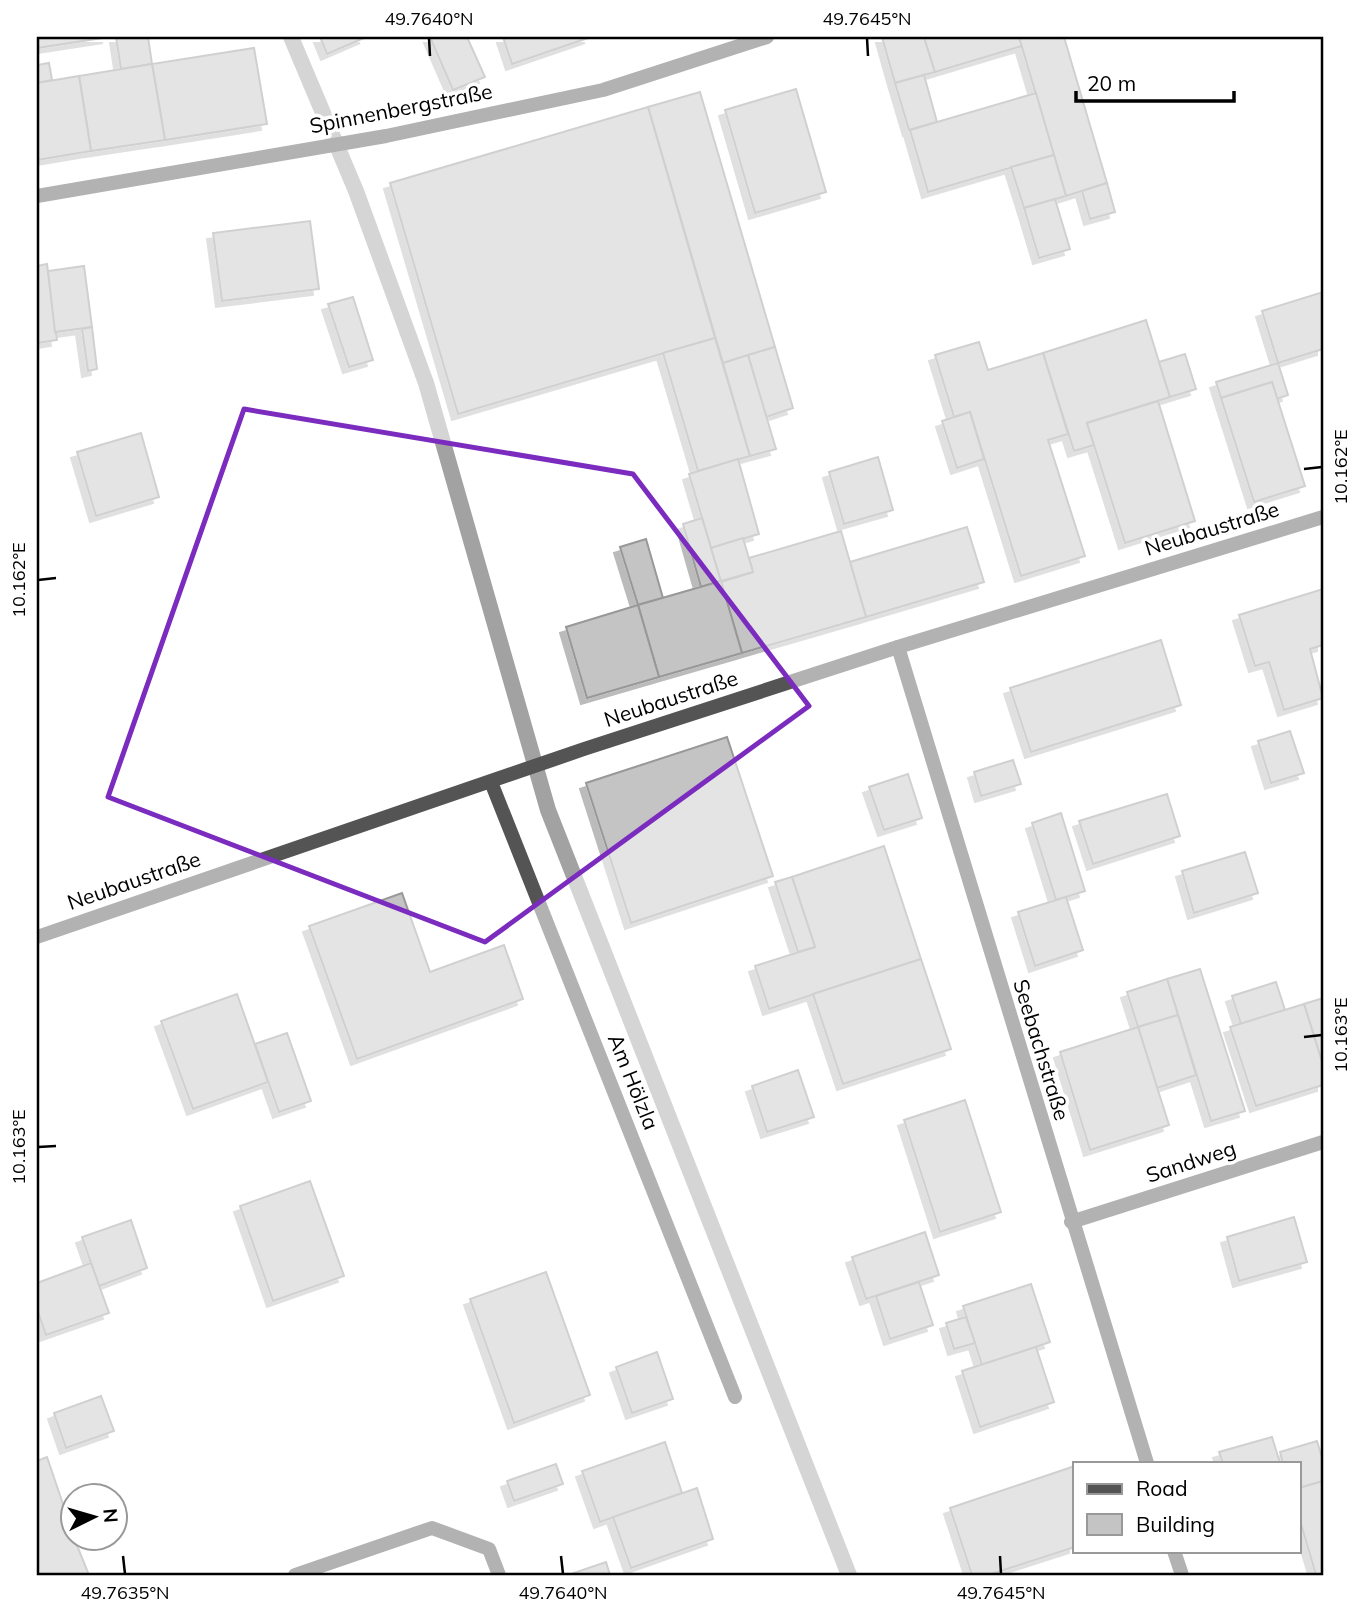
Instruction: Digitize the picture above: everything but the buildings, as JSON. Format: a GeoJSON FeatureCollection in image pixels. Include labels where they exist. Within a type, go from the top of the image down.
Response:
{"type":"FeatureCollection","features":[{"type":"Feature","properties":{"kind":"street","name":"Spinnenbergstraße"},"geometry":{"type":"LineString","coordinates":[[37,195],[386,136],[603,90],[768,37]]}},
{"type":"Feature","properties":{"kind":"street","name":"Neubaustraße"},"geometry":{"type":"LineString","coordinates":[[37,937],[584,749],[898,648],[1323,517]]}},
{"type":"Feature","properties":{"kind":"street","name":"Seebachstraße"},"geometry":{"type":"LineString","coordinates":[[898,648],[1071,1222],[1147,1462]]}},
{"type":"Feature","properties":{"kind":"street","name":"Am Hölzla"},"geometry":{"type":"LineString","coordinates":[[491,782],[735,1397]]}},
{"type":"Feature","properties":{"kind":"street","name":"Sandweg"},"geometry":{"type":"LineString","coordinates":[[1071,1222],[1323,1142]]}},
{"type":"Feature","properties":{"kind":"street"},"geometry":{"type":"LineString","coordinates":[[295,1575],[432,1528],[489,1549],[499,1575]]}},
{"type":"Feature","properties":{"kind":"street"},"geometry":{"type":"LineString","coordinates":[[1174,1552],[1182,1575]]}},
{"type":"Feature","properties":{"kind":"highlighted area"},"geometry":{"type":"Polygon","coordinates":[[[244,409],[633,474],[809,706],[485,942],[108,797],[244,409]]]}},
{"type":"Feature","properties":{"kind":"waterway"},"geometry":{"type":"LineString","coordinates":[[291,37],[356,191],[426,383],[548,810],[849,1575]]}}]}
